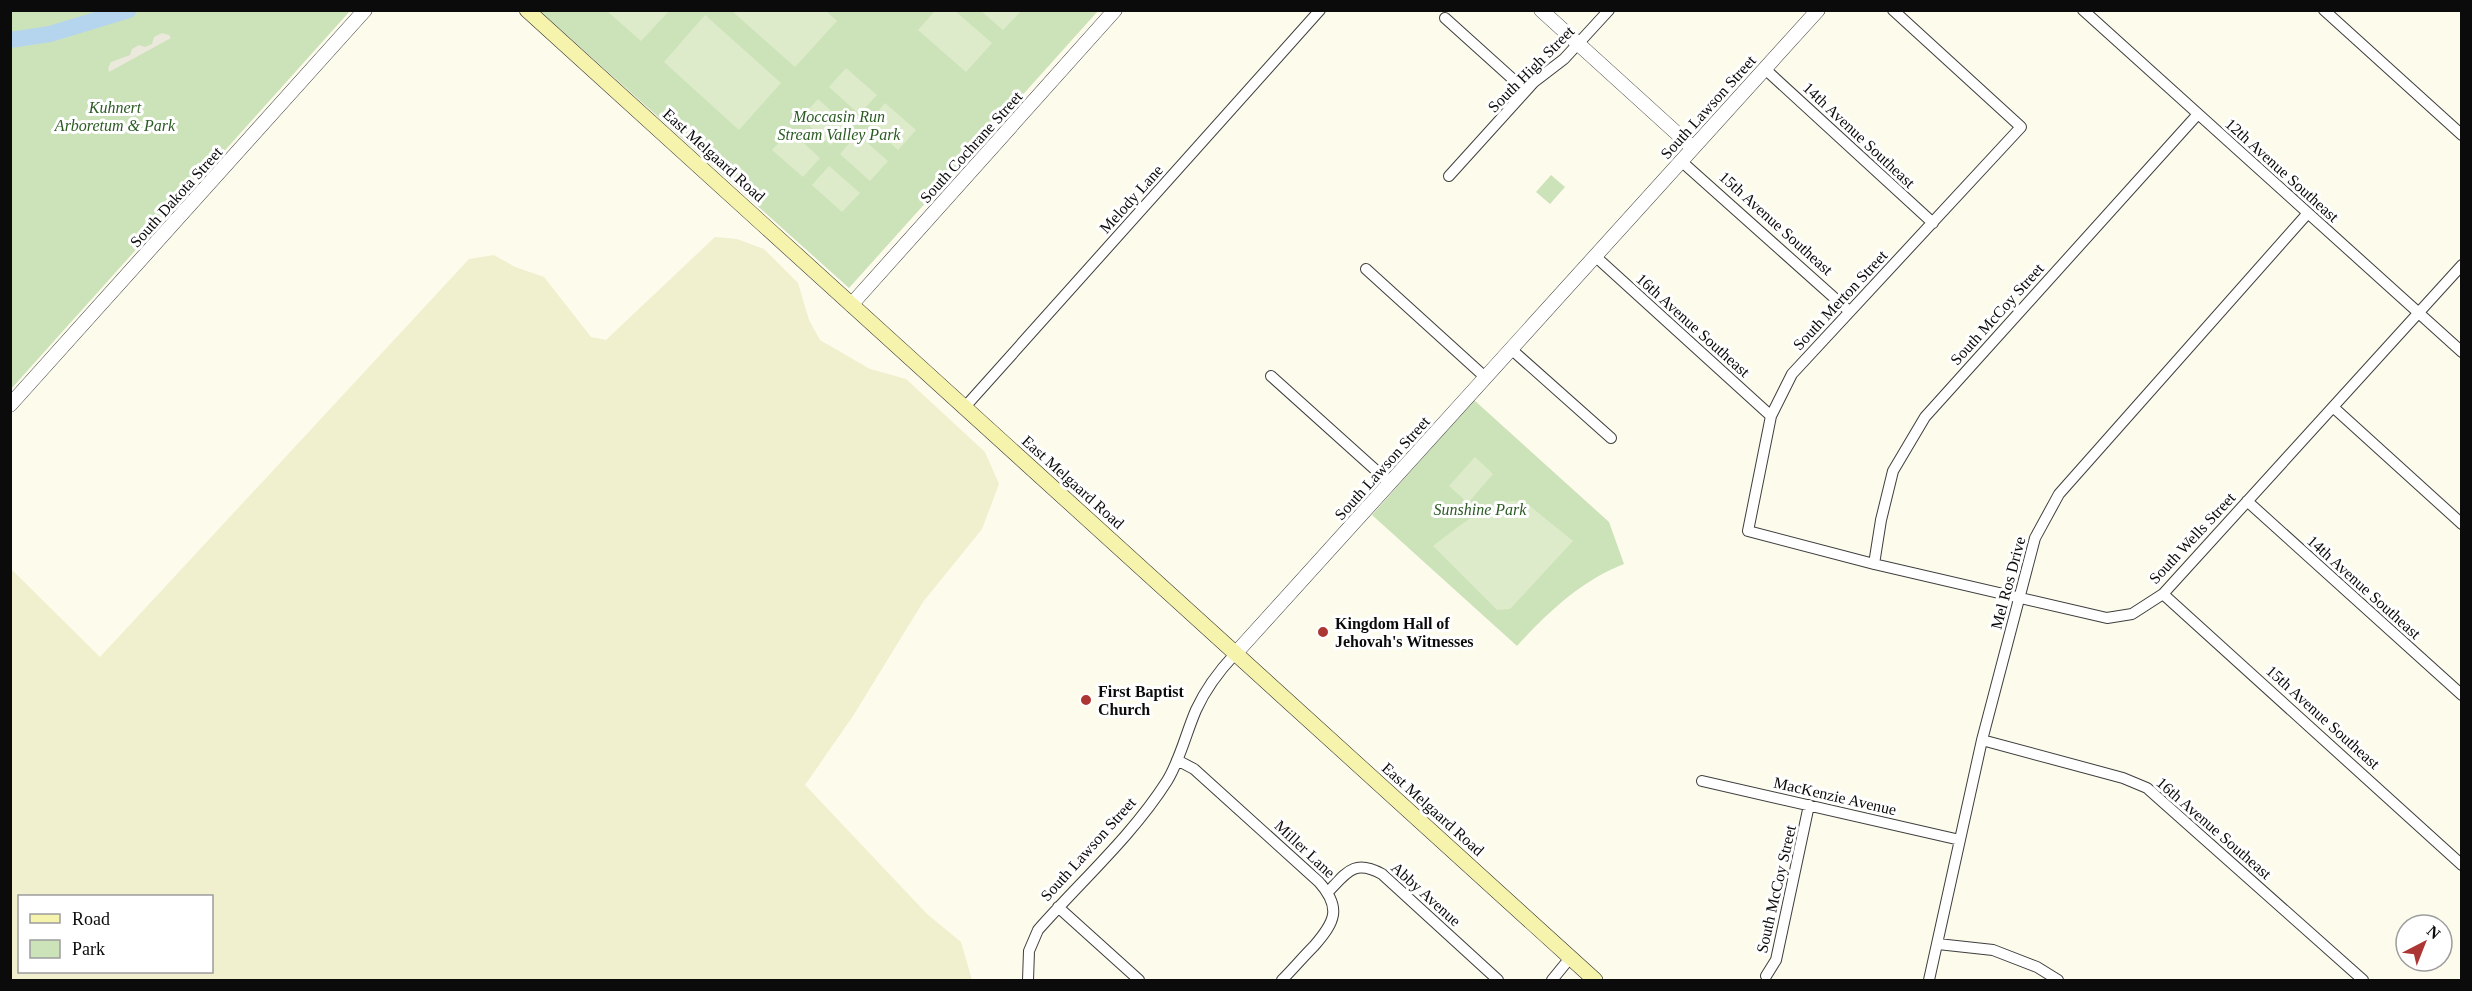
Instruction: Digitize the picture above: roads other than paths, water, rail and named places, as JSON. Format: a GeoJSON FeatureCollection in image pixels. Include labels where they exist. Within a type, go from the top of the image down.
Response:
{"type":"FeatureCollection","features":[{"type":"Feature","properties":{"kind":"main road","name":"East Melgaard Road"},"geometry":{"type":"LineString","coordinates":[[527,10],[1595,981]]}},
{"type":"Feature","properties":{"kind":"street","name":"South Dakota Street"},"geometry":{"type":"LineString","coordinates":[[10,405],[365,10]]}},
{"type":"Feature","properties":{"kind":"street","name":"South Cochrane Street"},"geometry":{"type":"LineString","coordinates":[[851,305],[1115,10]]}},
{"type":"Feature","properties":{"kind":"street","name":"Melody Lane"},"geometry":{"type":"LineString","coordinates":[[964,408],[1320,10]]}},
{"type":"Feature","properties":{"kind":"street"},"geometry":{"type":"LineString","coordinates":[[1541,10],[1693,148]]}},
{"type":"Feature","properties":{"kind":"street","name":"South High Street"},"geometry":{"type":"LineString","coordinates":[[1449,176],[1526,91],[1579,44],[1609,10]]}},
{"type":"Feature","properties":{"kind":"street","name":"South Lawson Street"},"geometry":{"type":"LineString","coordinates":[[1028,981],[1028,962],[1032,942],[1038,930],[1140,818],[1163,786],[1177,760],[1197,708],[1219,671],[1818,10]]}},
{"type":"Feature","properties":{"kind":"street","name":"South Merton Street"},"geometry":{"type":"LineString","coordinates":[[1748,531],[1771,416],[1792,374],[2021,127],[1893,10]]}},
{"type":"Feature","properties":{"kind":"street","name":"12th Avenue Southeast"},"geometry":{"type":"LineString","coordinates":[[2083,10],[2462,352]]}},
{"type":"Feature","properties":{"kind":"street"},"geometry":{"type":"LineString","coordinates":[[2324,10],[2462,135]]}},
{"type":"Feature","properties":{"kind":"street"},"geometry":{"type":"LineString","coordinates":[[1445,18],[1526,91]]}},
{"type":"Feature","properties":{"kind":"street","name":"14th Avenue Southeast"},"geometry":{"type":"LineString","coordinates":[[1765,69],[1933,223]]}},
{"type":"Feature","properties":{"kind":"street","name":"South McCoy Street"},"geometry":{"type":"LineString","coordinates":[[1874,564],[1881,520],[1893,471],[1924,417],[2198,114]]}},
{"type":"Feature","properties":{"kind":"street","name":"15th Avenue Southeast"},"geometry":{"type":"LineString","coordinates":[[1681,160],[1849,311]]}},
{"type":"Feature","properties":{"kind":"street","name":"Mel Ros Drive"},"geometry":{"type":"LineString","coordinates":[[1929,981],[1982,740],[2035,538],[2059,494],[2308,213]]}},
{"type":"Feature","properties":{"kind":"street","name":"16th Avenue Southeast"},"geometry":{"type":"LineString","coordinates":[[1595,256],[1771,416]]}},
{"type":"Feature","properties":{"kind":"street","name":"South Wells Street"},"geometry":{"type":"LineString","coordinates":[[1748,531],[1874,564],[2107,618],[2132,614],[2163,594],[2462,265]]}},
{"type":"Feature","properties":{"kind":"street"},"geometry":{"type":"LineString","coordinates":[[1366,269],[1485,377]]}},
{"type":"Feature","properties":{"kind":"street"},"geometry":{"type":"LineString","coordinates":[[1511,349],[1611,438]]}},
{"type":"Feature","properties":{"kind":"street"},"geometry":{"type":"LineString","coordinates":[[1271,376],[1390,483]]}},
{"type":"Feature","properties":{"kind":"street"},"geometry":{"type":"LineString","coordinates":[[2333,407],[2462,524]]}},
{"type":"Feature","properties":{"kind":"street","name":"14th Avenue Southeast"},"geometry":{"type":"LineString","coordinates":[[2247,501],[2462,695]]}},
{"type":"Feature","properties":{"kind":"street","name":"15th Avenue Southeast"},"geometry":{"type":"LineString","coordinates":[[2163,594],[2462,865]]}},
{"type":"Feature","properties":{"kind":"street","name":"16th Avenue Southeast"},"geometry":{"type":"LineString","coordinates":[[1982,740],[2123,778],[2147,788],[2363,981]]}},
{"type":"Feature","properties":{"kind":"street","name":"Miller Lane"},"geometry":{"type":"LineString","coordinates":[[1177,760],[1194,769],[1328,892],[1333,902],[1334,916],[1327,930],[1282,981]]}},
{"type":"Feature","properties":{"kind":"street","name":"MacKenzie Avenue"},"geometry":{"type":"LineString","coordinates":[[1702,780],[1960,840]]}},
{"type":"Feature","properties":{"kind":"street","name":"South McCoy Street"},"geometry":{"type":"LineString","coordinates":[[1766,976],[1776,960],[1809,805]]}},
{"type":"Feature","properties":{"kind":"street","name":"Abby Avenue"},"geometry":{"type":"LineString","coordinates":[[1328,892],[1357,866],[1382,874],[1498,981]]}},
{"type":"Feature","properties":{"kind":"street"},"geometry":{"type":"LineString","coordinates":[[1058,907],[1139,981]]}},
{"type":"Feature","properties":{"kind":"street"},"geometry":{"type":"LineString","coordinates":[[1938,944],[1993,950],[2037,967],[2058,981]]}},
{"type":"Feature","properties":{"kind":"street"},"geometry":{"type":"LineString","coordinates":[[1552,981],[1570,958]]}},
{"type":"Feature","properties":{"kind":"waterway"},"geometry":{"type":"LineString","coordinates":[[10,40],[50,34],[129,10]]}},
{"type":"Feature","properties":{"kind":"place","name":"Kingdom Hall of Jehovah's Witnesses"},"geometry":{"type":"Point","coordinates":[1323,632]}},
{"type":"Feature","properties":{"kind":"place","name":"First Baptist Church"},"geometry":{"type":"Point","coordinates":[1086,700]}},
{"type":"Feature","properties":{"kind":"park label","name":"Kuhnert Arboretum & Park"},"geometry":{"type":"Point","coordinates":[115,116]}},
{"type":"Feature","properties":{"kind":"park label","name":"Moccasin Run Stream Valley Park"},"geometry":{"type":"Point","coordinates":[839,125]}},
{"type":"Feature","properties":{"kind":"park label","name":"Sunshine Park"},"geometry":{"type":"Point","coordinates":[1480,509]}}]}
